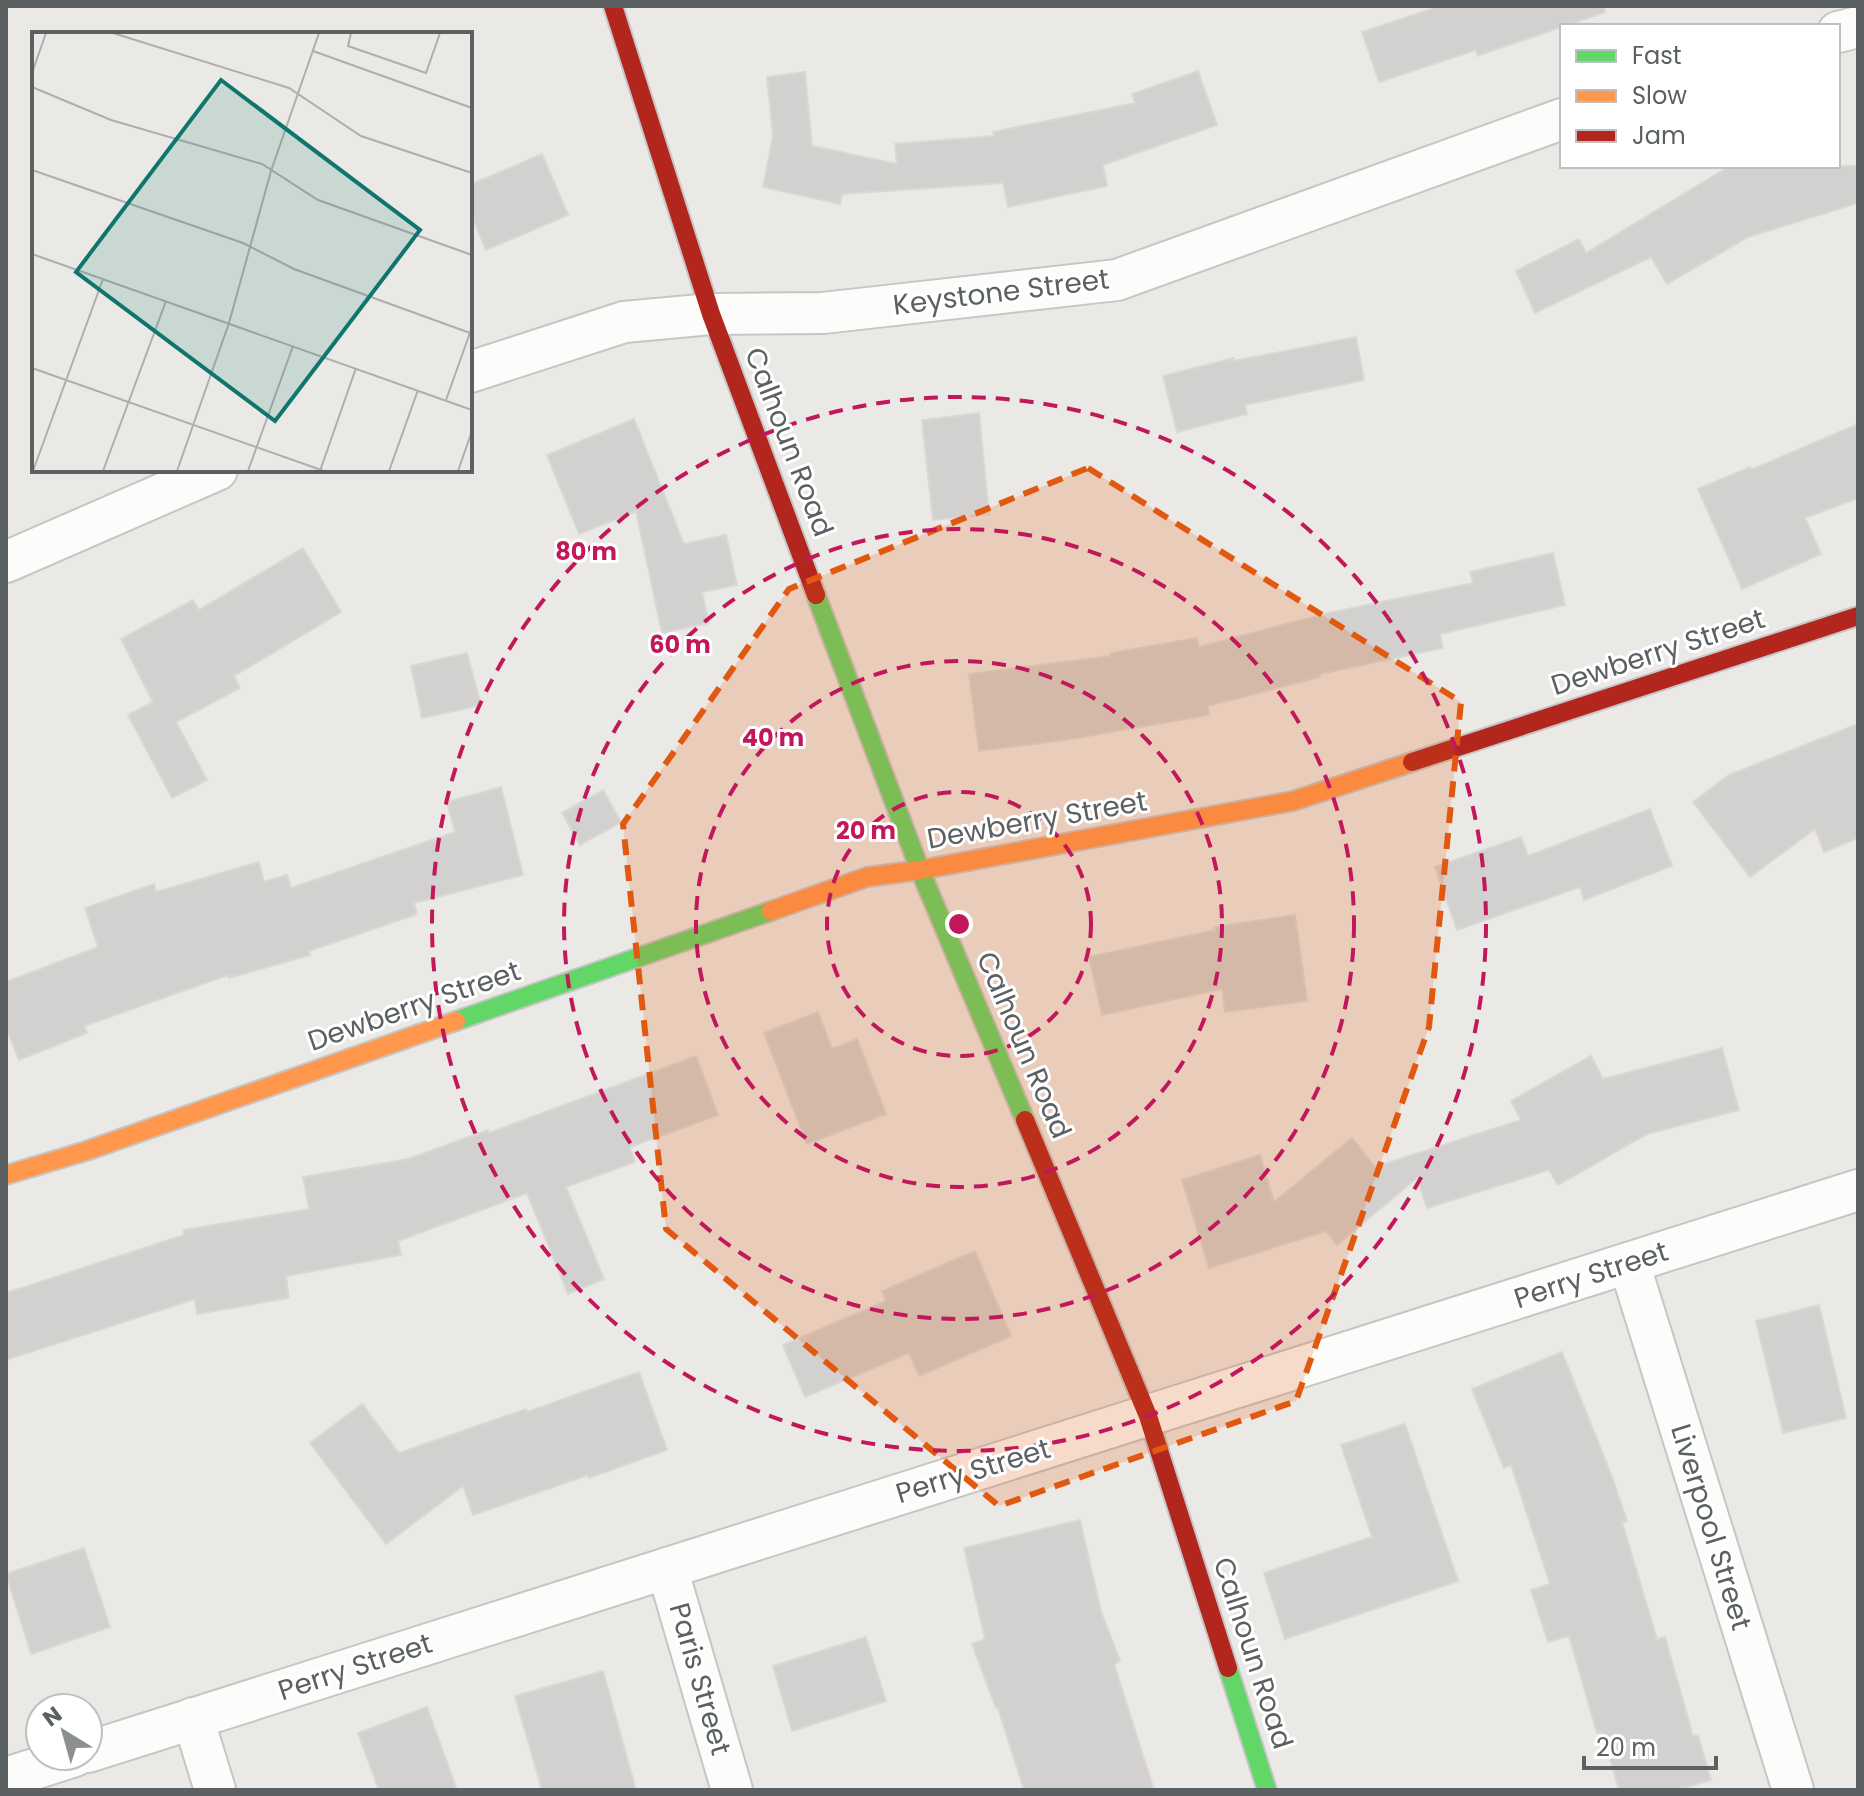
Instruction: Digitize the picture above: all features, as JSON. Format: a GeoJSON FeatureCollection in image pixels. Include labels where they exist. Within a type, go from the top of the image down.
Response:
{"type":"FeatureCollection","features":[{"type":"Feature","properties":{"kind":"street","name":"Calhoun Road"},"geometry":{"type":"LineString","coordinates":[[613,6],[711,314],[920,870],[1148,1416],[1267,1790]]}},
{"type":"Feature","properties":{"kind":"street","name":"Keystone Street"},"geometry":{"type":"LineString","coordinates":[[472,371],[624,322],[711,314],[823,313],[1117,280],[1560,120]]}},
{"type":"Feature","properties":{"kind":"street"},"geometry":{"type":"LineString","coordinates":[[6,562],[212,472]]}},
{"type":"Feature","properties":{"kind":"street","name":"Dewberry Street"},"geometry":{"type":"LineString","coordinates":[[6,1175],[86,1151],[867,877],[920,870],[1293,801],[1858,616]]}},
{"type":"Feature","properties":{"kind":"street","name":"Perry Street"},"geometry":{"type":"LineString","coordinates":[[104,1747],[1858,1190]]}},
{"type":"Feature","properties":{"kind":"street","name":"Liverpool Street"},"geometry":{"type":"LineString","coordinates":[[1629,1263],[1793,1790]]}},
{"type":"Feature","properties":{"kind":"street","name":"Paris Street"},"geometry":{"type":"LineString","coordinates":[[667,1568],[732,1790]]}},
{"type":"Feature","properties":{"kind":"street"},"geometry":{"type":"LineString","coordinates":[[193,1718],[215,1790]]}},
{"type":"Feature","properties":{"kind":"highlighted area"},"geometry":{"type":"Polygon","coordinates":[[[1088,468],[1461,702],[1429,1027],[1296,1401],[999,1506],[666,1229],[623,824],[789,589],[1088,468]]]}},
{"type":"Feature","properties":{"kind":"building"},"geometry":{"type":"Polygon","coordinates":[[[1440,6],[1604,6],[1605,12],[1570,24],[1560,24],[1560,27],[1477,56],[1476,50],[1379,82],[1362,32],[1440,6]]]}},
{"type":"Feature","properties":{"kind":"building"},"geometry":{"type":"Polygon","coordinates":[[[1198,71],[1217,125],[1103,165],[1107,186],[1008,207],[1003,183],[842,194],[840,204],[763,187],[773,136],[767,77],[805,72],[812,146],[897,164],[895,144],[994,136],[993,132],[1135,103],[1132,94],[1198,71]]]}},
{"type":"Feature","properties":{"kind":"building"},"geometry":{"type":"Polygon","coordinates":[[[542,154],[568,215],[486,250],[472,217],[472,184],[542,154]]]}},
{"type":"Feature","properties":{"kind":"building"},"geometry":{"type":"Polygon","coordinates":[[[1858,166],[1858,203],[1748,237],[1667,284],[1651,257],[1535,313],[1516,271],[1579,239],[1586,253],[1727,168],[1858,166]]]}},
{"type":"Feature","properties":{"kind":"building"},"geometry":{"type":"Polygon","coordinates":[[[1356,337],[1364,380],[1245,405],[1247,414],[1177,432],[1163,376],[1234,358],[1234,361],[1356,337]]]}},
{"type":"Feature","properties":{"kind":"building"},"geometry":{"type":"Polygon","coordinates":[[[979,413],[989,514],[933,520],[922,420],[979,413]]]}},
{"type":"Feature","properties":{"kind":"building"},"geometry":{"type":"Polygon","coordinates":[[[634,419],[684,544],[726,535],[737,585],[702,592],[709,623],[662,633],[636,511],[579,534],[547,455],[634,419]]]}},
{"type":"Feature","properties":{"kind":"building"},"geometry":{"type":"Polygon","coordinates":[[[1858,424],[1858,498],[1805,518],[1821,554],[1742,589],[1698,489],[1858,424]]]}},
{"type":"Feature","properties":{"kind":"building"},"geometry":{"type":"Polygon","coordinates":[[[303,548],[341,612],[234,676],[240,688],[176,722],[207,780],[172,798],[128,715],[153,702],[121,639],[193,600],[199,610],[303,548]]]}},
{"type":"Feature","properties":{"kind":"building"},"geometry":{"type":"Polygon","coordinates":[[[1553,553],[1565,605],[1440,634],[1443,648],[1320,674],[1320,677],[1208,706],[1209,715],[1065,740],[979,751],[969,674],[1111,656],[1111,653],[1197,638],[1199,647],[1328,613],[1473,583],[1470,572],[1553,553]]]}},
{"type":"Feature","properties":{"kind":"building"},"geometry":{"type":"Polygon","coordinates":[[[467,653],[481,705],[422,718],[411,666],[467,653]]]}},
{"type":"Feature","properties":{"kind":"building"},"geometry":{"type":"Polygon","coordinates":[[[1858,724],[1858,838],[1824,852],[1815,829],[1750,877],[1693,802],[1729,775],[1858,724]]]}},
{"type":"Feature","properties":{"kind":"building"},"geometry":{"type":"Polygon","coordinates":[[[501,787],[523,875],[414,903],[417,914],[309,951],[310,955],[229,978],[228,975],[84,1026],[87,1033],[19,1060],[6,1027],[6,982],[98,947],[85,908],[154,884],[156,892],[259,862],[264,882],[287,875],[291,888],[455,832],[447,802],[501,787]]]}},
{"type":"Feature","properties":{"kind":"building"},"geometry":{"type":"Polygon","coordinates":[[[603,790],[621,822],[580,845],[562,813],[603,790]]]}},
{"type":"Feature","properties":{"kind":"building"},"geometry":{"type":"Polygon","coordinates":[[[1650,809],[1672,866],[1584,900],[1580,887],[1457,930],[1435,867],[1521,837],[1528,856],[1650,809]]]}},
{"type":"Feature","properties":{"kind":"building"},"geometry":{"type":"Polygon","coordinates":[[[1295,915],[1307,1001],[1225,1012],[1222,989],[1102,1015],[1089,957],[1215,930],[1214,927],[1295,915]]]}},
{"type":"Feature","properties":{"kind":"building"},"geometry":{"type":"Polygon","coordinates":[[[818,1012],[832,1049],[857,1039],[886,1114],[807,1144],[764,1033],[818,1012]]]}},
{"type":"Feature","properties":{"kind":"building"},"geometry":{"type":"Polygon","coordinates":[[[1722,1048],[1739,1110],[1647,1134],[1558,1185],[1549,1170],[1427,1208],[1417,1178],[1337,1245],[1326,1231],[1209,1268],[1182,1180],[1260,1155],[1274,1202],[1352,1138],[1375,1167],[1521,1120],[1511,1101],[1591,1056],[1603,1079],[1722,1048]]]}},
{"type":"Feature","properties":{"kind":"building"},"geometry":{"type":"Polygon","coordinates":[[[696,1056],[718,1115],[630,1147],[635,1162],[566,1187],[604,1279],[568,1294],[527,1193],[398,1241],[401,1255],[286,1276],[289,1298],[197,1314],[195,1299],[6,1360],[6,1293],[184,1235],[183,1230],[309,1209],[303,1177],[408,1159],[488,1130],[489,1133],[696,1056]]]}},
{"type":"Feature","properties":{"kind":"building"},"geometry":{"type":"Polygon","coordinates":[[[975,1251],[1011,1336],[919,1376],[909,1353],[805,1397],[783,1345],[886,1301],[882,1291],[975,1251]]]}},
{"type":"Feature","properties":{"kind":"building"},"geometry":{"type":"Polygon","coordinates":[[[1819,1305],[1846,1418],[1783,1433],[1756,1321],[1819,1305]]]}},
{"type":"Feature","properties":{"kind":"building"},"geometry":{"type":"Polygon","coordinates":[[[1562,1352],[1611,1474],[1627,1521],[1622,1522],[1657,1639],[1665,1637],[1693,1736],[1698,1735],[1711,1780],[1676,1790],[1619,1790],[1602,1732],[1597,1733],[1569,1636],[1548,1642],[1531,1590],[1550,1584],[1511,1465],[1504,1468],[1472,1389],[1562,1352]]]}},
{"type":"Feature","properties":{"kind":"building"},"geometry":{"type":"Polygon","coordinates":[[[639,1372],[667,1450],[473,1515],[463,1486],[386,1544],[310,1443],[362,1404],[399,1453],[639,1372]]]}},
{"type":"Feature","properties":{"kind":"building"},"geometry":{"type":"Polygon","coordinates":[[[1405,1424],[1458,1581],[1285,1639],[1264,1573],[1372,1537],[1341,1445],[1405,1424]]]}},
{"type":"Feature","properties":{"kind":"building"},"geometry":{"type":"Polygon","coordinates":[[[1080,1520],[1101,1611],[1120,1661],[1114,1664],[1154,1790],[1024,1790],[998,1708],[972,1644],[985,1639],[964,1548],[1080,1520]]]}},
{"type":"Feature","properties":{"kind":"building"},"geometry":{"type":"Polygon","coordinates":[[[84,1548],[110,1627],[31,1654],[6,1574],[84,1548]]]}},
{"type":"Feature","properties":{"kind":"building"},"geometry":{"type":"Polygon","coordinates":[[[866,1637],[886,1701],[792,1731],[773,1666],[866,1637]]]}},
{"type":"Feature","properties":{"kind":"building"},"geometry":{"type":"Polygon","coordinates":[[[603,1671],[636,1790],[542,1790],[515,1696],[603,1671]]]}},
{"type":"Feature","properties":{"kind":"building"},"geometry":{"type":"Polygon","coordinates":[[[427,1707],[457,1790],[379,1790],[358,1733],[427,1707]]]}},
{"type":"Feature","properties":{"kind":"traffic: fast"},"geometry":{"type":"LineString","coordinates":[[816,595],[920,870],[1025,1120]]}},
{"type":"Feature","properties":{"kind":"traffic: fast"},"geometry":{"type":"LineString","coordinates":[[456,1021],[771,911]]}},
{"type":"Feature","properties":{"kind":"traffic: fast"},"geometry":{"type":"LineString","coordinates":[[1228,1668],[1267,1790]]}},
{"type":"Feature","properties":{"kind":"traffic: slow"},"geometry":{"type":"LineString","coordinates":[[771,911],[867,877],[920,870],[1293,801],[1412,762]]}},
{"type":"Feature","properties":{"kind":"traffic: slow"},"geometry":{"type":"LineString","coordinates":[[6,1175],[86,1151],[456,1021]]}},
{"type":"Feature","properties":{"kind":"traffic: jam"},"geometry":{"type":"LineString","coordinates":[[613,6],[711,314],[816,595]]}},
{"type":"Feature","properties":{"kind":"traffic: jam"},"geometry":{"type":"LineString","coordinates":[[1412,762],[1858,616]]}},
{"type":"Feature","properties":{"kind":"traffic: jam"},"geometry":{"type":"LineString","coordinates":[[1025,1120],[1148,1416],[1228,1668]]}}]}
